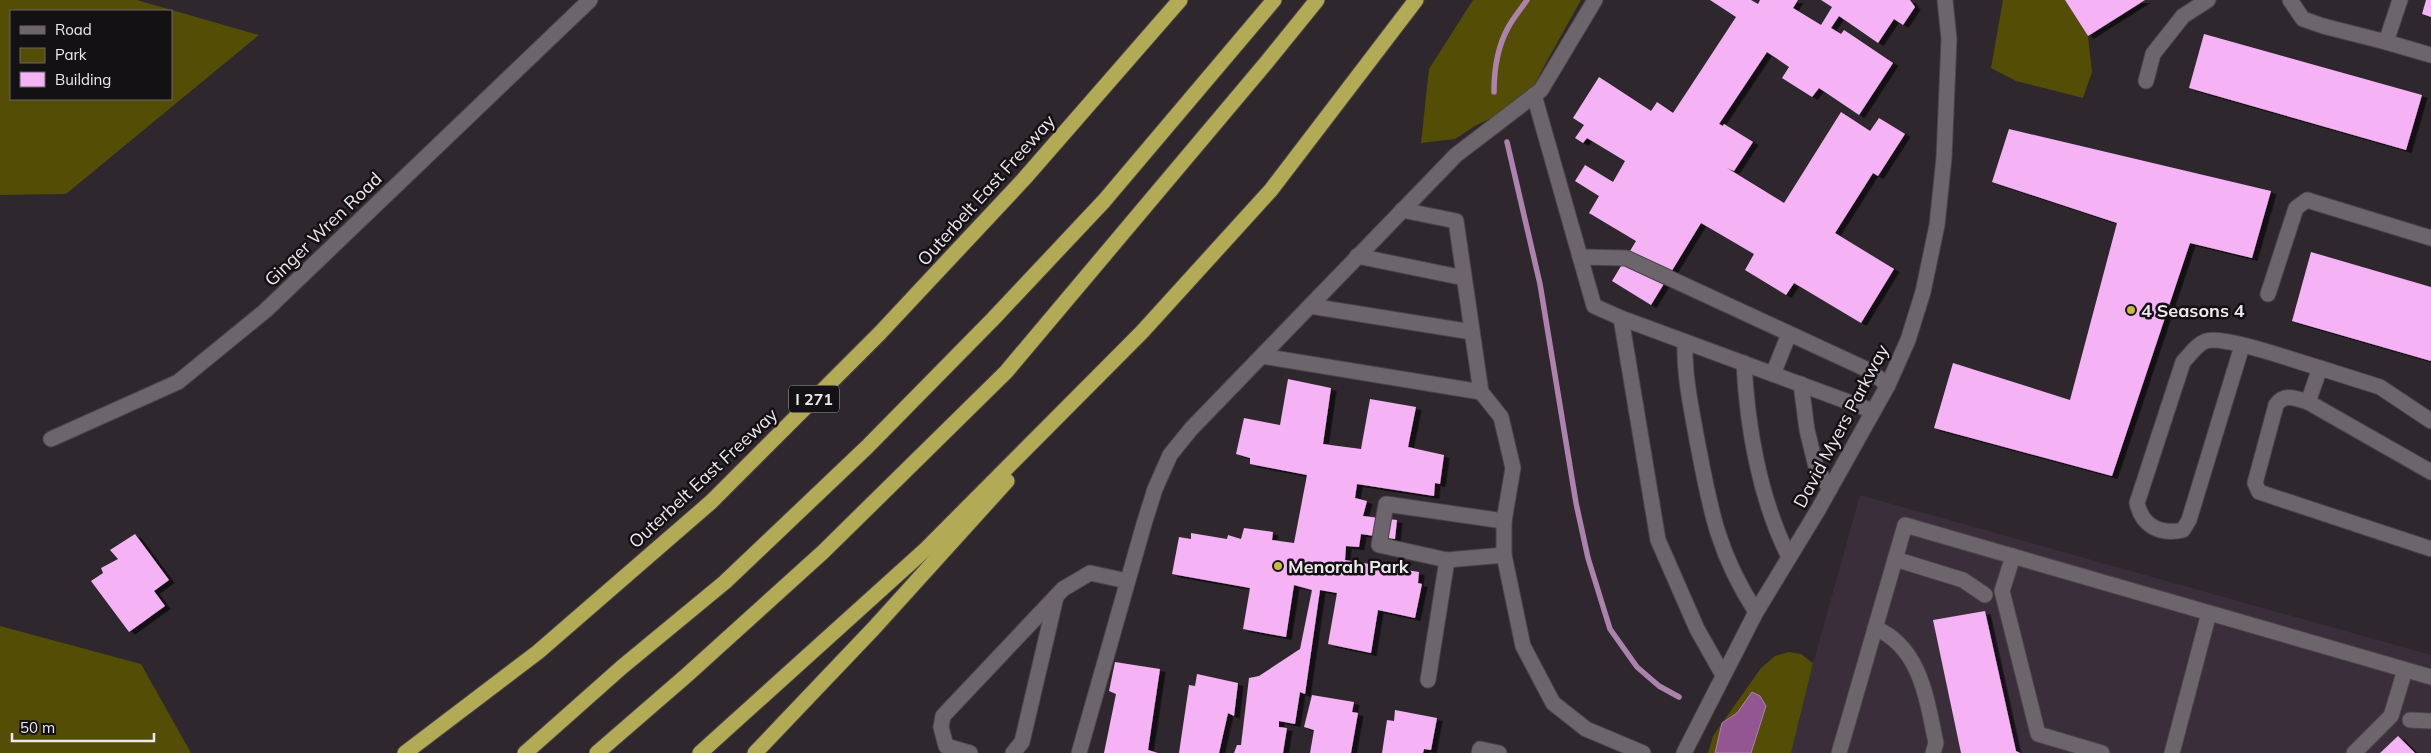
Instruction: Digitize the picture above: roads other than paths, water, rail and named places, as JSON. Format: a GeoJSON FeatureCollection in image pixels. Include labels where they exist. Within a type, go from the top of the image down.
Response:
{"type":"FeatureCollection","features":[{"type":"Feature","properties":{"kind":"highway","name":"Outerbelt East Freeway"},"geometry":{"type":"LineString","coordinates":[[405,753],[538,652],[711,502],[887,326],[1024,179],[1180,0]]}},
{"type":"Feature","properties":{"kind":"highway"},"geometry":{"type":"LineString","coordinates":[[525,753],[622,667],[725,582],[874,440],[993,319],[1104,201],[1274,0]]}},
{"type":"Feature","properties":{"kind":"highway"},"geometry":{"type":"LineString","coordinates":[[597,753],[687,675],[822,552],[1006,372],[1266,64],[1317,0]]}},
{"type":"Feature","properties":{"kind":"highway"},"geometry":{"type":"LineString","coordinates":[[755,753],[874,628],[1271,190],[1416,0]]}},
{"type":"Feature","properties":{"kind":"highway"},"geometry":{"type":"LineString","coordinates":[[700,753],[926,549],[1142,332]]}},
{"type":"Feature","properties":{"kind":"street"},"geometry":{"type":"LineString","coordinates":[[1080,753],[1127,581],[1155,488],[1170,454],[1190,429],[1456,155],[1541,90],[1595,0]]}},
{"type":"Feature","properties":{"kind":"street","name":"David Myers Parkway"},"geometry":{"type":"LineString","coordinates":[[1684,753],[1756,612],[1830,488],[1888,385],[1908,340],[1923,292],[1937,225],[1944,158],[1949,39],[1945,0]]}},
{"type":"Feature","properties":{"kind":"street"},"geometry":{"type":"LineString","coordinates":[[2146,81],[2153,54],[2183,16],[2208,0]]}},
{"type":"Feature","properties":{"kind":"street"},"geometry":{"type":"LineString","coordinates":[[2290,0],[2304,19],[2323,26],[2431,55]]}},
{"type":"Feature","properties":{"kind":"street"},"geometry":{"type":"LineString","coordinates":[[2386,42],[2400,0]]}},
{"type":"Feature","properties":{"kind":"street","name":"Ginger Wren Road"},"geometry":{"type":"LineString","coordinates":[[51,440],[178,382],[265,311],[581,3]]}},
{"type":"Feature","properties":{"kind":"street"},"geometry":{"type":"LineString","coordinates":[[1534,95],[1594,306],[1621,318],[1873,411]]}},
{"type":"Feature","properties":{"kind":"street"},"geometry":{"type":"LineString","coordinates":[[2268,294],[2296,208],[2307,200],[2431,238]]}},
{"type":"Feature","properties":{"kind":"street"},"geometry":{"type":"LineString","coordinates":[[1402,210],[1456,221],[1480,392],[1501,417],[1513,468],[1504,522],[1504,555],[1523,646],[1553,703],[1586,729],[1643,753]]}},
{"type":"Feature","properties":{"kind":"street"},"geometry":{"type":"LineString","coordinates":[[1358,256],[1464,278]]}},
{"type":"Feature","properties":{"kind":"street"},"geometry":{"type":"LineString","coordinates":[[1580,257],[1626,258],[1868,370],[1888,385]]}},
{"type":"Feature","properties":{"kind":"street"},"geometry":{"type":"LineString","coordinates":[[1310,306],[1472,332]]}},
{"type":"Feature","properties":{"kind":"street"},"geometry":{"type":"LineString","coordinates":[[1621,318],[1658,540],[1697,629],[1723,674]]}},
{"type":"Feature","properties":{"kind":"street"},"geometry":{"type":"LineString","coordinates":[[1773,374],[1789,334]]}},
{"type":"Feature","properties":{"kind":"street"},"geometry":{"type":"LineString","coordinates":[[2242,346],[2189,520],[2183,530],[2172,532],[2150,525],[2140,516],[2137,503],[2183,362],[2195,348],[2207,341],[2226,341],[2380,387],[2431,421]]}},
{"type":"Feature","properties":{"kind":"street"},"geometry":{"type":"LineString","coordinates":[[1685,342],[1686,381],[1712,518],[1721,546],[1738,584],[1756,612]]}},
{"type":"Feature","properties":{"kind":"street"},"geometry":{"type":"LineString","coordinates":[[1262,356],[1480,392]]}},
{"type":"Feature","properties":{"kind":"street"},"geometry":{"type":"LineString","coordinates":[[1744,363],[1746,406],[1765,492],[1776,531],[1789,557]]}},
{"type":"Feature","properties":{"kind":"street"},"geometry":{"type":"LineString","coordinates":[[2308,402],[2320,368]]}},
{"type":"Feature","properties":{"kind":"street"},"geometry":{"type":"LineString","coordinates":[[1801,384],[1807,430],[1816,467],[1830,488]]}},
{"type":"Feature","properties":{"kind":"street"},"geometry":{"type":"LineString","coordinates":[[2431,472],[2308,402],[2288,396],[2280,399],[2276,405],[2255,483],[2259,492],[2431,549]]}},
{"type":"Feature","properties":{"kind":"street"},"geometry":{"type":"LineString","coordinates":[[1504,522],[1386,504],[1379,545],[1447,560],[1504,555]]}},
{"type":"Feature","properties":{"kind":"street"},"geometry":{"type":"LineString","coordinates":[[1839,753],[1905,525],[2431,677]]}},
{"type":"Feature","properties":{"kind":"street"},"geometry":{"type":"LineString","coordinates":[[2013,556],[2002,591],[2038,734],[2102,753]]}},
{"type":"Feature","properties":{"kind":"street"},"geometry":{"type":"LineString","coordinates":[[1895,559],[1963,580],[1985,595]]}},
{"type":"Feature","properties":{"kind":"street"},"geometry":{"type":"LineString","coordinates":[[1428,680],[1447,560]]}},
{"type":"Feature","properties":{"kind":"street"},"geometry":{"type":"LineString","coordinates":[[970,753],[946,746],[941,728],[943,716],[1063,589],[1090,573],[1127,581]]}},
{"type":"Feature","properties":{"kind":"street"},"geometry":{"type":"LineString","coordinates":[[1013,753],[1022,742],[1057,596]]}},
{"type":"Feature","properties":{"kind":"street"},"geometry":{"type":"LineString","coordinates":[[2172,753],[2210,613]]}},
{"type":"Feature","properties":{"kind":"street"},"geometry":{"type":"LineString","coordinates":[[1876,628],[1888,634],[1908,654],[1922,681],[1936,744],[1933,753]]}},
{"type":"Feature","properties":{"kind":"street"},"geometry":{"type":"LineString","coordinates":[[2354,753],[2391,716],[2405,670]]}},
{"type":"Feature","properties":{"kind":"street"},"geometry":{"type":"LineString","coordinates":[[2410,720],[2431,721]]}},
{"type":"Feature","properties":{"kind":"street"},"geometry":{"type":"LineString","coordinates":[[1480,753],[1480,749],[1498,753]]}},
{"type":"Feature","properties":{"kind":"waterway"},"geometry":{"type":"LineString","coordinates":[[1494,92],[1499,49],[1505,33],[1527,0]]}},
{"type":"Feature","properties":{"kind":"waterway"},"geometry":{"type":"LineString","coordinates":[[1507,142],[1540,284],[1576,503],[1588,558],[1610,629],[1637,667],[1659,686],[1679,697]]}},
{"type":"Feature","properties":{"kind":"place","name":"4 Seasons 4"},"geometry":{"type":"Point","coordinates":[2131,310]}},
{"type":"Feature","properties":{"kind":"place","name":"Menorah Park"},"geometry":{"type":"Point","coordinates":[1278,566]}}]}
